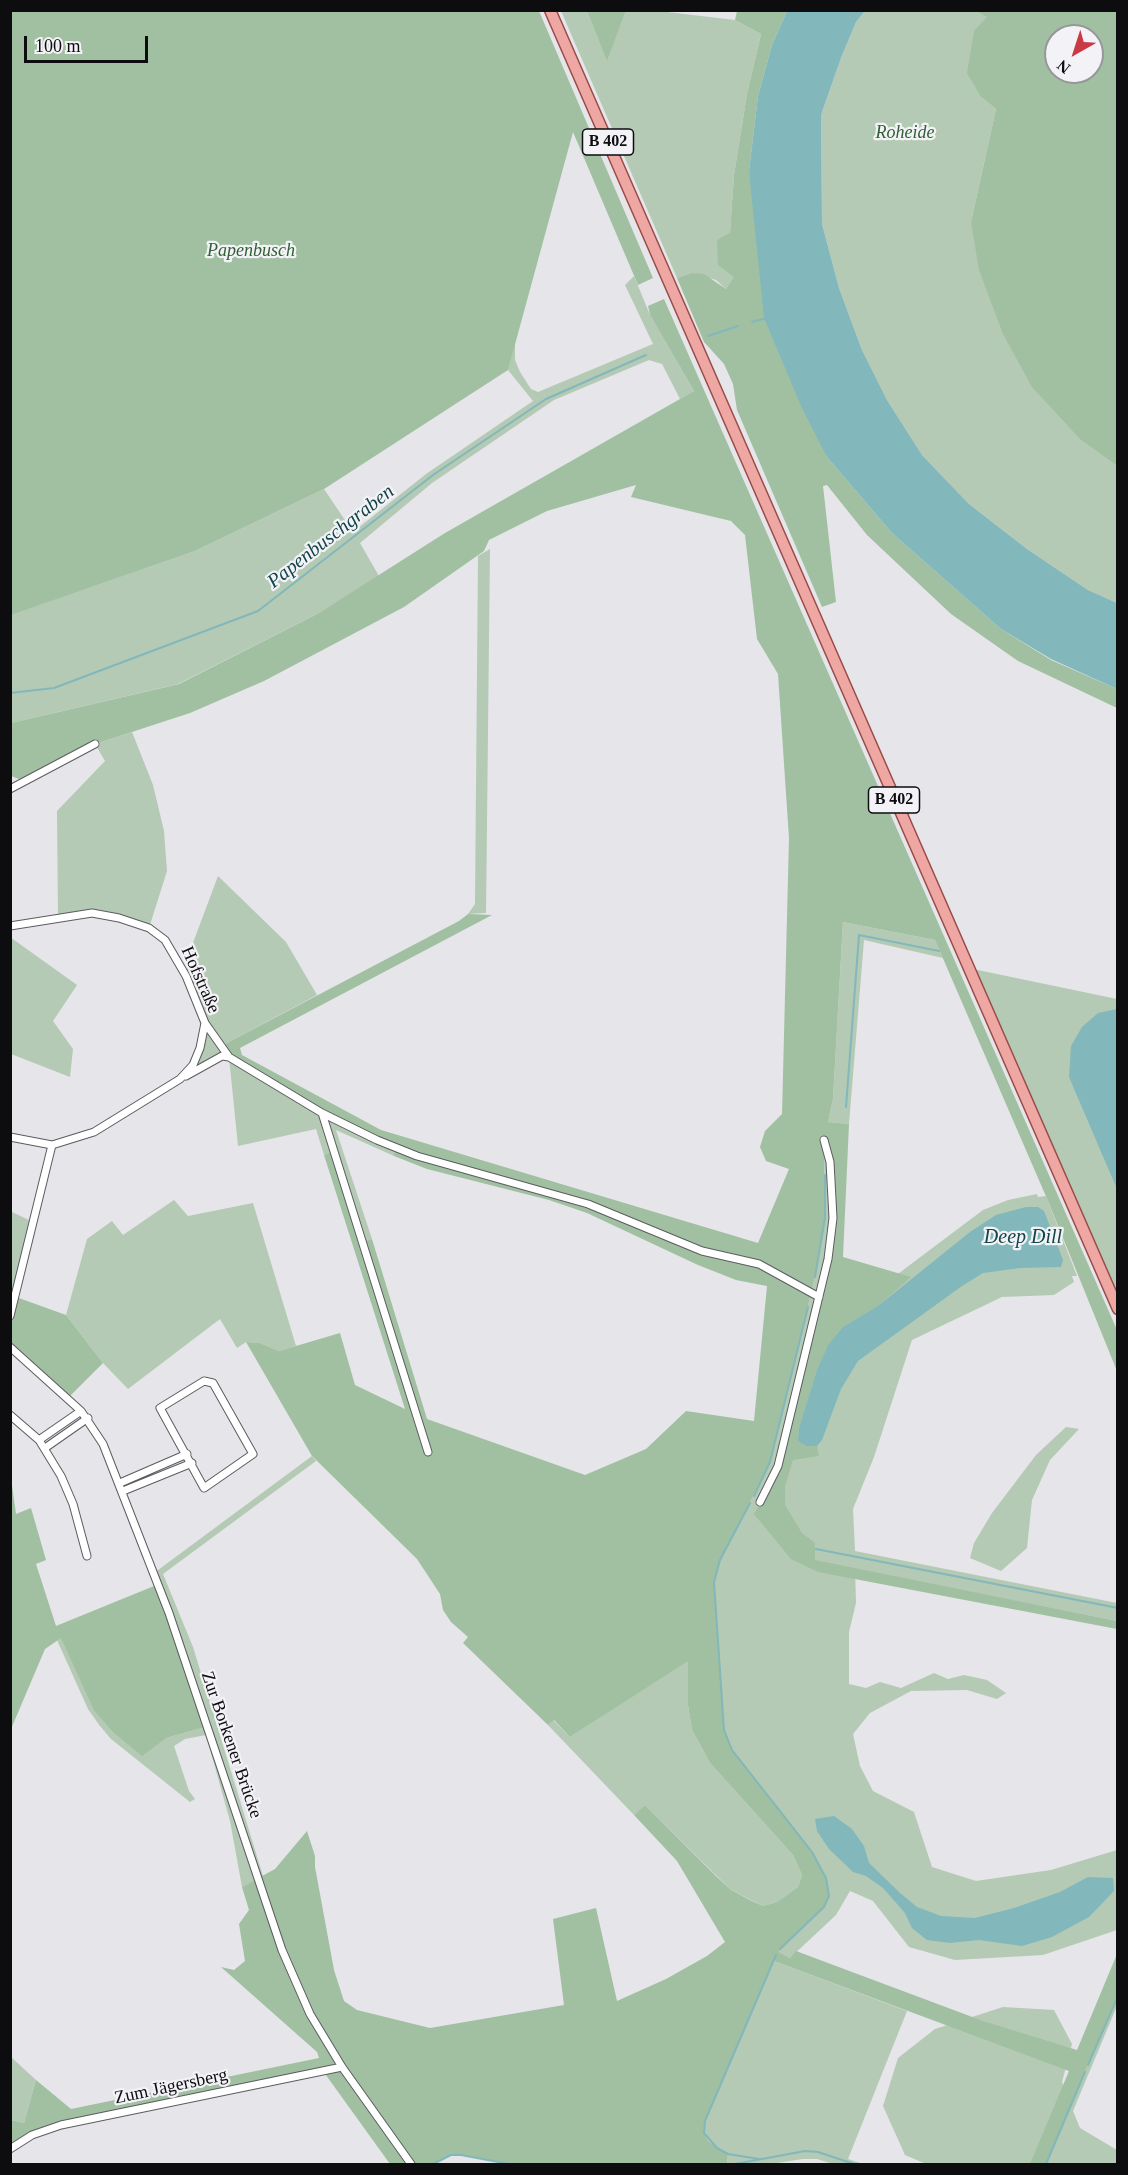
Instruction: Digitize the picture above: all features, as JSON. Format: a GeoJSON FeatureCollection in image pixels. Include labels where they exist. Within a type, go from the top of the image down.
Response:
{"type":"FeatureCollection","features":[{"type":"Feature","properties":{"kind":"main road","name":"B 402"},"geometry":{"type":"LineString","coordinates":[[550,10],[1118,1309]]}},
{"type":"Feature","properties":{"kind":"street"},"geometry":{"type":"LineString","coordinates":[[10,789],[95,744]]}},
{"type":"Feature","properties":{"kind":"street","name":"Hofstraße"},"geometry":{"type":"LineString","coordinates":[[10,926],[92,913],[119,918],[149,928],[165,940],[186,976],[205,1023],[196,1057],[180,1079],[94,1132],[52,1145],[10,1137]]}},
{"type":"Feature","properties":{"kind":"street"},"geometry":{"type":"LineString","coordinates":[[205,1023],[229,1057]]}},
{"type":"Feature","properties":{"kind":"street"},"geometry":{"type":"LineString","coordinates":[[180,1079],[222,1056],[229,1057],[322,1113],[377,1140],[417,1156],[588,1204],[702,1251],[759,1264],[819,1297]]}},
{"type":"Feature","properties":{"kind":"street"},"geometry":{"type":"LineString","coordinates":[[322,1113],[428,1452]]}},
{"type":"Feature","properties":{"kind":"street"},"geometry":{"type":"LineString","coordinates":[[760,1502],[778,1466],[828,1259],[833,1218],[830,1161],[824,1140]]}},
{"type":"Feature","properties":{"kind":"street"},"geometry":{"type":"LineString","coordinates":[[10,1316],[52,1145]]}},
{"type":"Feature","properties":{"kind":"street","name":"Zur Borkener Brücke"},"geometry":{"type":"LineString","coordinates":[[10,1347],[88,1418],[103,1444],[120,1483],[209,1726],[282,1950],[310,2014],[342,2067],[411,2164]]}},
{"type":"Feature","properties":{"kind":"street"},"geometry":{"type":"LineString","coordinates":[[207,1381],[213,1383],[253,1454],[204,1488],[200,1486],[192,1463],[160,1408],[207,1381]]}},
{"type":"Feature","properties":{"kind":"street"},"geometry":{"type":"LineString","coordinates":[[39,1440],[81,1411]]}},
{"type":"Feature","properties":{"kind":"street"},"geometry":{"type":"LineString","coordinates":[[10,1415],[45,1448],[73,1504],[87,1556]]}},
{"type":"Feature","properties":{"kind":"street"},"geometry":{"type":"LineString","coordinates":[[45,1448],[88,1418]]}},
{"type":"Feature","properties":{"kind":"street"},"geometry":{"type":"LineString","coordinates":[[120,1483],[187,1454]]}},
{"type":"Feature","properties":{"kind":"street"},"geometry":{"type":"LineString","coordinates":[[123,1491],[192,1463]]}},
{"type":"Feature","properties":{"kind":"street","name":"Zum Jägersberg"},"geometry":{"type":"LineString","coordinates":[[10,2149],[32,2135],[61,2125],[342,2067]]}},
{"type":"Feature","properties":{"kind":"green space","name":"Papenbusch"},"geometry":{"type":"Polygon","coordinates":[[[10,11],[539,11],[653,278],[638,285],[573,132],[508,370],[324,489],[195,551],[11,615],[10,11]]]}},
{"type":"Feature","properties":{"kind":"green space"},"geometry":{"type":"Polygon","coordinates":[[[561,11],[587,11],[607,60],[626,11],[659,11],[735,20],[761,34],[747,94],[734,175],[730,233],[735,277],[726,289],[716,280],[691,273],[677,278],[561,11]]]}},
{"type":"Feature","properties":{"kind":"green space"},"geometry":{"type":"Polygon","coordinates":[[[587,11],[626,11],[607,61],[587,11]]]}},
{"type":"Feature","properties":{"kind":"green space"},"geometry":{"type":"Polygon","coordinates":[[[737,11],[787,11],[772,45],[758,96],[749,171],[827,457],[892,533],[1001,629],[1051,660],[1117,689],[1117,708],[1018,661],[951,614],[867,535],[827,485],[823,486],[836,602],[822,607],[737,410],[733,384],[724,364],[704,342],[677,278],[691,273],[704,274],[726,289],[734,277],[718,265],[717,240],[730,233],[734,175],[747,94],[761,34],[735,20],[737,11]]]}},
{"type":"Feature","properties":{"kind":"green space","name":"Roheide"},"geometry":{"type":"Polygon","coordinates":[[[865,11],[976,11],[988,16],[981,97],[996,109],[971,222],[1082,441],[1117,466],[1117,603],[1088,590],[1027,549],[969,504],[922,455],[887,400],[862,350],[839,288],[822,224],[821,115],[856,22],[865,11]]]}},
{"type":"Feature","properties":{"kind":"green space"},"geometry":{"type":"Polygon","coordinates":[[[976,11],[1117,11],[1117,466],[1082,441],[1032,387],[1003,334],[979,270],[971,222],[996,109],[981,97],[967,73],[974,31],[987,17],[976,11]]]}},
{"type":"Feature","properties":{"kind":"green space"},"geometry":{"type":"Polygon","coordinates":[[[634,276],[650,315],[694,391],[680,399],[662,364],[649,360],[554,400],[432,483],[360,543],[379,576],[319,613],[178,684],[11,723],[10,615],[195,551],[324,489],[353,532],[426,474],[533,401],[508,370],[515,342],[515,360],[520,372],[531,389],[538,392],[653,344],[625,285],[634,276]]]}},
{"type":"Feature","properties":{"kind":"green space"},"geometry":{"type":"Polygon","coordinates":[[[664,299],[1117,1330],[1117,1371],[1048,1201],[935,940],[843,922],[833,1099],[828,1122],[849,1124],[843,1257],[911,1277],[878,1306],[843,1327],[828,1345],[817,1370],[799,1428],[798,1441],[806,1446],[817,1446],[819,1456],[793,1460],[785,1486],[785,1505],[802,1533],[815,1543],[815,1560],[1117,1621],[1117,1629],[818,1572],[791,1559],[754,1514],[773,1480],[809,1333],[833,1218],[824,1143],[825,1218],[815,1277],[770,1462],[720,1560],[714,1582],[724,1730],[732,1750],[812,1852],[826,1878],[829,1896],[824,1907],[778,1952],[790,1958],[796,1951],[983,2021],[1077,2050],[1117,1954],[1117,1996],[1046,2164],[1030,2164],[1069,2071],[774,1961],[705,2121],[704,2132],[708,2141],[728,2154],[727,2164],[509,2164],[451,2155],[433,2164],[390,2164],[323,2071],[61,2125],[11,2149],[11,2120],[24,2123],[36,2080],[71,2109],[319,2058],[317,2052],[221,1967],[234,1970],[245,1961],[239,1924],[249,1910],[242,1887],[275,1869],[307,1831],[315,1856],[315,1867],[334,1970],[344,2001],[357,2010],[430,2028],[564,2005],[553,1919],[596,1908],[617,2001],[666,1979],[707,1956],[725,1942],[677,1861],[634,1815],[645,1805],[731,1890],[763,1906],[777,1902],[798,1887],[802,1875],[793,1855],[710,1763],[692,1730],[688,1705],[688,1661],[570,1737],[554,1720],[548,1725],[463,1643],[468,1637],[451,1622],[443,1610],[440,1594],[417,1559],[312,1456],[246,1342],[260,1343],[279,1351],[340,1333],[355,1385],[405,1409],[324,1155],[334,1151],[364,1241],[372,1239],[427,1419],[585,1475],[646,1449],[686,1411],[754,1421],[767,1286],[736,1280],[698,1265],[587,1213],[549,1200],[427,1169],[394,1156],[395,1147],[377,1140],[229,1057],[221,1046],[459,921],[468,914],[492,915],[240,1048],[242,1055],[381,1130],[758,1243],[789,1169],[766,1161],[760,1147],[765,1131],[782,1114],[789,838],[778,674],[757,639],[745,535],[731,521],[631,497],[636,485],[547,511],[489,540],[484,551],[404,607],[264,681],[190,713],[95,744],[24,781],[11,776],[11,723],[179,684],[319,613],[445,533],[694,391],[650,315],[648,306],[664,299]]]}},
{"type":"Feature","properties":{"kind":"green space"},"geometry":{"type":"Polygon","coordinates":[[[490,549],[486,913],[468,914],[475,904],[478,556],[490,549]]]}},
{"type":"Feature","properties":{"kind":"green space"},"geometry":{"type":"Polygon","coordinates":[[[132,732],[153,785],[164,831],[167,871],[149,928],[92,913],[58,917],[57,811],[105,761],[95,744],[132,732]]]}},
{"type":"Feature","properties":{"kind":"green space"},"geometry":{"type":"Polygon","coordinates":[[[218,876],[286,942],[317,995],[221,1046],[396,1147],[394,1156],[336,1130],[372,1239],[363,1242],[334,1151],[324,1155],[316,1129],[238,1146],[229,1057],[222,1056],[180,1079],[193,1065],[205,1023],[186,976],[187,959],[218,876]]]}},
{"type":"Feature","properties":{"kind":"green space"},"geometry":{"type":"Polygon","coordinates":[[[843,922],[935,940],[943,958],[864,940],[849,1124],[828,1122],[833,1099],[843,922]]]}},
{"type":"Feature","properties":{"kind":"green space"},"geometry":{"type":"Polygon","coordinates":[[[10,937],[77,985],[53,1021],[73,1049],[70,1077],[11,1054],[10,937]]]}},
{"type":"Feature","properties":{"kind":"green space"},"geometry":{"type":"Polygon","coordinates":[[[968,968],[1117,999],[1117,1310],[968,968]]]}},
{"type":"Feature","properties":{"kind":"green space"},"geometry":{"type":"Polygon","coordinates":[[[824,1140],[833,1218],[822,1331],[983,1210],[1008,1200],[1037,1194],[1038,1197],[1046,1196],[1077,1276],[1072,1276],[1074,1282],[1054,1295],[1002,1297],[912,1340],[874,1457],[853,1509],[855,1551],[1117,1603],[1117,1621],[855,1569],[856,1603],[849,1632],[849,1684],[866,1688],[880,1682],[901,1688],[934,1673],[948,1679],[964,1675],[987,1680],[1006,1693],[997,1699],[967,1690],[911,1691],[870,1713],[853,1734],[860,1766],[873,1791],[914,1812],[932,1867],[976,1881],[1051,1870],[1117,1850],[1117,1930],[1043,1955],[955,1960],[909,1947],[873,1901],[850,1891],[836,1915],[790,1958],[777,1952],[824,1907],[829,1896],[727,1762],[697,1638],[726,1504],[786,1395],[815,1277],[825,1218],[824,1140]]]}},
{"type":"Feature","properties":{"kind":"green space"},"geometry":{"type":"Polygon","coordinates":[[[174,1200],[188,1216],[253,1203],[296,1346],[279,1351],[260,1343],[246,1342],[237,1348],[220,1319],[128,1389],[103,1363],[66,1315],[87,1239],[112,1221],[123,1235],[174,1200]]]}},
{"type":"Feature","properties":{"kind":"green space"},"geometry":{"type":"Polygon","coordinates":[[[10,1211],[33,1222],[10,1301],[10,1211]]]}},
{"type":"Feature","properties":{"kind":"green space"},"geometry":{"type":"Polygon","coordinates":[[[16,1297],[66,1315],[103,1363],[68,1398],[11,1347],[10,1301],[16,1297]]]}},
{"type":"Feature","properties":{"kind":"green space"},"geometry":{"type":"Polygon","coordinates":[[[1066,1427],[1079,1429],[1050,1460],[1032,1500],[1027,1548],[1001,1571],[970,1558],[974,1543],[992,1513],[1036,1455],[1066,1427]]]}},
{"type":"Feature","properties":{"kind":"green space"},"geometry":{"type":"Polygon","coordinates":[[[312,1456],[316,1461],[163,1574],[193,1647],[263,1876],[242,1887],[230,1821],[206,1735],[185,1739],[174,1746],[189,1791],[195,1799],[190,1802],[111,1739],[100,1726],[88,1709],[57,1640],[61,1637],[93,1709],[166,1738],[209,1726],[154,1573],[312,1456]]]}},
{"type":"Feature","properties":{"kind":"green space"},"geometry":{"type":"Polygon","coordinates":[[[10,1471],[16,1514],[31,1508],[46,1560],[36,1564],[56,1626],[159,1584],[209,1726],[166,1738],[142,1756],[113,1732],[93,1709],[61,1638],[45,1649],[11,1729],[10,1471]]]}},
{"type":"Feature","properties":{"kind":"green space"},"geometry":{"type":"Polygon","coordinates":[[[688,1660],[688,1705],[692,1730],[710,1763],[793,1855],[802,1875],[798,1887],[777,1902],[763,1906],[731,1890],[645,1805],[634,1815],[548,1725],[553,1720],[570,1737],[688,1660]]]}},
{"type":"Feature","properties":{"kind":"green space"},"geometry":{"type":"Polygon","coordinates":[[[774,1961],[907,2011],[848,2159],[863,2164],[833,2164],[817,2159],[803,2159],[770,2164],[727,2164],[728,2154],[708,2141],[704,2133],[705,2121],[774,1961]]]}},
{"type":"Feature","properties":{"kind":"green space"},"geometry":{"type":"Polygon","coordinates":[[[1117,1996],[1117,2006],[1073,2111],[1080,2128],[1117,2150],[1117,2164],[926,2164],[905,2155],[883,2106],[898,2058],[935,2029],[1003,2007],[1054,2010],[1072,2044],[1062,2082],[1071,2104],[1117,1996]]]}},
{"type":"Feature","properties":{"kind":"green space"},"geometry":{"type":"Polygon","coordinates":[[[11,2057],[36,2080],[24,2123],[11,2120],[11,2057]]]}},
{"type":"Feature","properties":{"kind":"water"},"geometry":{"type":"Polygon","coordinates":[[[787,11],[865,11],[856,22],[821,115],[822,224],[839,288],[862,350],[887,400],[922,455],[969,504],[1027,549],[1088,590],[1117,603],[1117,689],[1051,659],[1001,629],[892,533],[827,457],[802,408],[764,318],[749,171],[758,96],[772,45],[787,11]]]}},
{"type":"Feature","properties":{"kind":"water"},"geometry":{"type":"Polygon","coordinates":[[[1118,1009],[1117,1189],[1069,1077],[1071,1046],[1082,1027],[1098,1013],[1118,1009]]]}},
{"type":"Feature","properties":{"kind":"water","name":"Deep Dill"},"geometry":{"type":"Polygon","coordinates":[[[1026,1207],[1038,1207],[1044,1211],[1063,1260],[1061,1267],[1020,1268],[983,1273],[962,1286],[858,1361],[841,1389],[822,1440],[817,1446],[806,1446],[798,1441],[799,1428],[817,1370],[828,1345],[843,1327],[878,1306],[970,1232],[996,1215],[1026,1207]]]}},
{"type":"Feature","properties":{"kind":"water"},"geometry":{"type":"Polygon","coordinates":[[[834,1816],[852,1829],[864,1846],[869,1863],[900,1893],[917,1907],[941,1916],[975,1918],[1014,1908],[1060,1892],[1088,1877],[1113,1878],[1114,1891],[1089,1917],[1052,1937],[1022,1946],[979,1940],[950,1943],[927,1940],[912,1928],[905,1913],[883,1888],[866,1876],[853,1872],[829,1849],[817,1831],[815,1819],[834,1816]]]}},
{"type":"Feature","properties":{"kind":"waterway","name":"Papenbuschgraben"},"geometry":{"type":"LineString","coordinates":[[752,322],[767,318]]}},
{"type":"Feature","properties":{"kind":"waterway","name":"Papenbuschgraben"},"geometry":{"type":"LineString","coordinates":[[708,336],[738,326]]}},
{"type":"Feature","properties":{"kind":"waterway","name":"Papenbuschgraben"},"geometry":{"type":"LineString","coordinates":[[10,693],[54,688],[258,611],[433,475],[546,399],[646,355]]}},
{"type":"Feature","properties":{"kind":"waterway"},"geometry":{"type":"LineString","coordinates":[[846,1107],[859,935],[939,951]]}},
{"type":"Feature","properties":{"kind":"waterway"},"geometry":{"type":"LineString","coordinates":[[815,1277],[825,1218],[825,1175]]}},
{"type":"Feature","properties":{"kind":"waterway"},"geometry":{"type":"LineString","coordinates":[[754,1496],[770,1462],[808,1307]]}},
{"type":"Feature","properties":{"kind":"waterway"},"geometry":{"type":"LineString","coordinates":[[750,1503],[720,1560],[714,1582],[724,1730],[732,1750],[812,1852],[826,1878],[829,1896],[824,1907],[780,1949]]}},
{"type":"Feature","properties":{"kind":"waterway"},"geometry":{"type":"LineString","coordinates":[[816,1549],[1118,1608]]}},
{"type":"Feature","properties":{"kind":"waterway"},"geometry":{"type":"LineString","coordinates":[[759,2159],[728,2154],[717,2148],[704,2133],[705,2121],[776,1955]]}},
{"type":"Feature","properties":{"kind":"waterway"},"geometry":{"type":"LineString","coordinates":[[1088,2065],[1118,1996]]}},
{"type":"Feature","properties":{"kind":"waterway"},"geometry":{"type":"LineString","coordinates":[[1046,2164],[1085,2072]]}},
{"type":"Feature","properties":{"kind":"waterway"},"geometry":{"type":"LineString","coordinates":[[735,2164],[805,2151],[818,2152],[854,2164]]}},
{"type":"Feature","properties":{"kind":"waterway"},"geometry":{"type":"LineString","coordinates":[[433,2164],[451,2155],[509,2164]]}}]}
